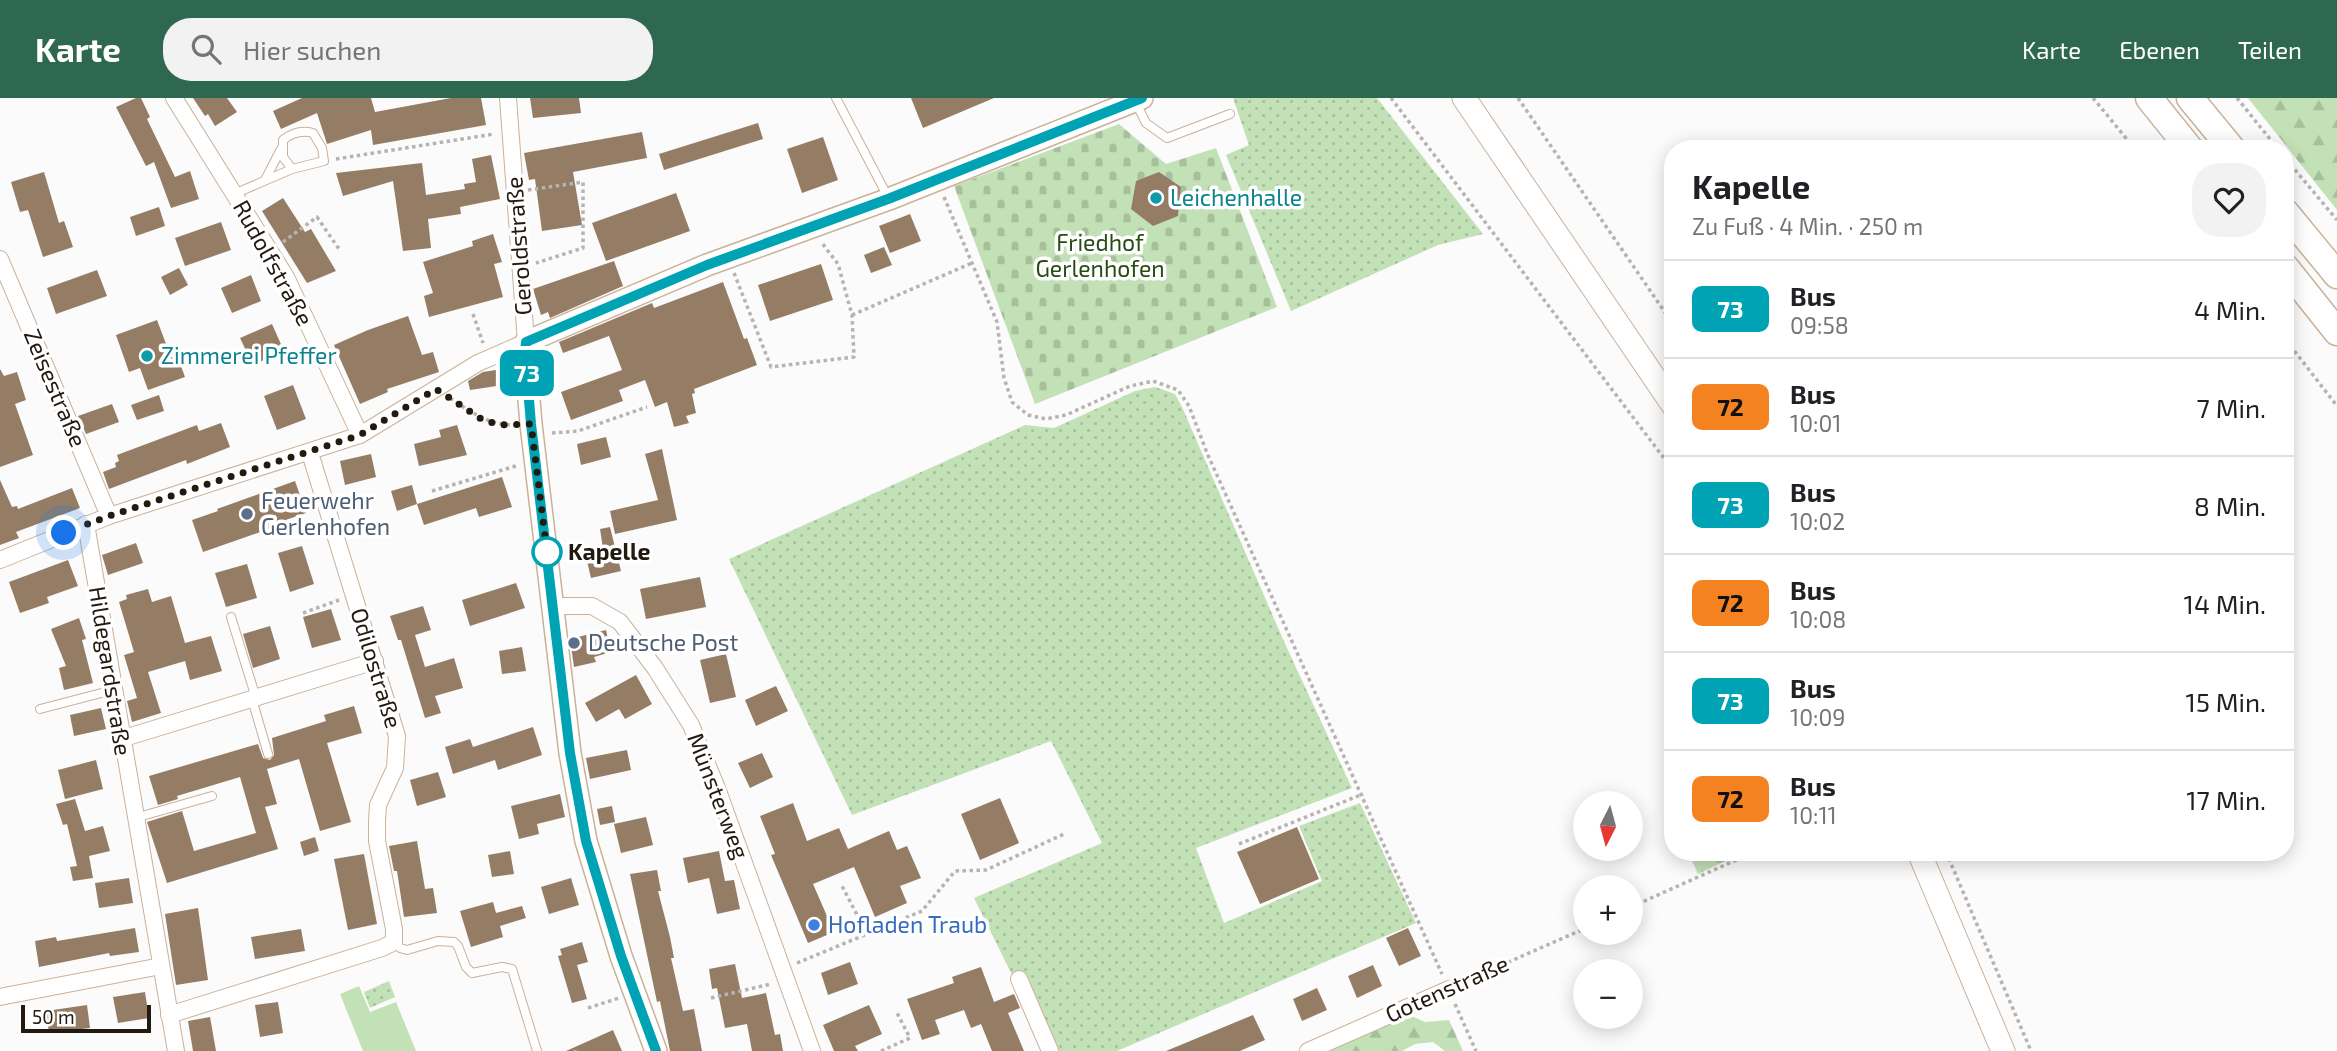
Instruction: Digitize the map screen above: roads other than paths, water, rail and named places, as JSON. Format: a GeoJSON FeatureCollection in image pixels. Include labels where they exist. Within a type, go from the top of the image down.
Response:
{"type":"FeatureCollection","features":[{"type":"Feature","properties":{"kind":"highway"},"geometry":{"type":"LineString","coordinates":[[2149,98],[2183,140]]}},
{"type":"Feature","properties":{"kind":"highway"},"geometry":{"type":"LineString","coordinates":[[2190,98],[2225,140]]}},
{"type":"Feature","properties":{"kind":"highway"},"geometry":{"type":"LineString","coordinates":[[2294,223],[2337,275]]}},
{"type":"Feature","properties":{"kind":"highway"},"geometry":{"type":"LineString","coordinates":[[2294,278],[2337,332]]}},
{"type":"Feature","properties":{"kind":"main road"},"geometry":{"type":"LineString","coordinates":[[1464,98],[1664,392]]}},
{"type":"Feature","properties":{"kind":"main road"},"geometry":{"type":"LineString","coordinates":[[1923,861],[2003,1051]]}},
{"type":"Feature","properties":{"kind":"street","name":"Rudolfstraße"},"geometry":{"type":"LineString","coordinates":[[174,98],[286,277],[360,435]]}},
{"type":"Feature","properties":{"kind":"street","name":"Geroldstraße"},"geometry":{"type":"LineString","coordinates":[[508,98],[531,430],[570,753],[586,841],[621,956],[656,1051]]}},
{"type":"Feature","properties":{"kind":"street"},"geometry":{"type":"LineString","coordinates":[[0,560],[109,516],[360,435],[488,358],[729,257],[888,199],[1138,99]]}},
{"type":"Feature","properties":{"kind":"street","name":"Zeisestraße"},"geometry":{"type":"LineString","coordinates":[[0,259],[109,516]]}},
{"type":"Feature","properties":{"kind":"street","name":"Odilostraße"},"geometry":{"type":"LineString","coordinates":[[310,453],[397,736],[395,768],[378,805],[377,821],[377,841],[394,929],[394,942]]}},
{"type":"Feature","properties":{"kind":"street","name":"Hildegardstraße"},"geometry":{"type":"LineString","coordinates":[[86,524],[176,1051]]}},
{"type":"Feature","properties":{"kind":"street","name":"Münsterweg"},"geometry":{"type":"LineString","coordinates":[[553,606],[592,606],[620,622],[655,668],[691,725],[721,799],[812,1051]]}},
{"type":"Feature","properties":{"kind":"street"},"geometry":{"type":"LineString","coordinates":[[121,740],[375,661]]}},
{"type":"Feature","properties":{"kind":"street"},"geometry":{"type":"LineString","coordinates":[[169,1015],[394,942]]}},
{"type":"Feature","properties":{"kind":"street"},"geometry":{"type":"LineString","coordinates":[[0,997],[161,966]]}},
{"type":"Feature","properties":{"kind":"street"},"geometry":{"type":"LineString","coordinates":[[1019,979],[1050,1051]]}},
{"type":"Feature","properties":{"kind":"street","name":"Gotenstraße"},"geometry":{"type":"LineString","coordinates":[[1308,1051],[1448,989]]}},
{"type":"Feature","properties":{"kind":"lane"},"geometry":{"type":"LineString","coordinates":[[836,98],[888,199]]}},
{"type":"Feature","properties":{"kind":"lane"},"geometry":{"type":"LineString","coordinates":[[1138,99],[1146,123],[1167,138],[1230,114]]}},
{"type":"Feature","properties":{"kind":"lane"},"geometry":{"type":"LineString","coordinates":[[234,194],[292,169],[324,161],[322,148],[313,133],[304,131],[283,140],[264,181]]}},
{"type":"Feature","properties":{"kind":"lane"},"geometry":{"type":"LineString","coordinates":[[281,149],[286,164],[292,169]]}},
{"type":"Feature","properties":{"kind":"lane"},"geometry":{"type":"LineString","coordinates":[[231,617],[268,754]]}},
{"type":"Feature","properties":{"kind":"lane"},"geometry":{"type":"LineString","coordinates":[[40,709],[113,690]]}},
{"type":"Feature","properties":{"kind":"lane"},"geometry":{"type":"LineString","coordinates":[[135,818],[212,796]]}},
{"type":"Feature","properties":{"kind":"lane"},"geometry":{"type":"LineString","coordinates":[[394,942],[407,950],[446,940],[458,946],[472,973],[502,967],[512,969],[537,1051]]}},
{"type":"Feature","properties":{"kind":"place","name":"Leichenhalle"},"geometry":{"type":"Point","coordinates":[1156,198]}},
{"type":"Feature","properties":{"kind":"place","name":"Zimmerei Pfeffer"},"geometry":{"type":"Point","coordinates":[147,356]}},
{"type":"Feature","properties":{"kind":"place","name":"Feuerwehr Gerlenhofen"},"geometry":{"type":"Point","coordinates":[247,514]}},
{"type":"Feature","properties":{"kind":"place","name":"Kapelle"},"geometry":{"type":"Point","coordinates":[547,552]}},
{"type":"Feature","properties":{"kind":"place","name":"Deutsche Post"},"geometry":{"type":"Point","coordinates":[574,643]}},
{"type":"Feature","properties":{"kind":"place","name":"Hofladen Traub"},"geometry":{"type":"Point","coordinates":[814,925]}},
{"type":"Feature","properties":{"kind":"park label","name":"Friedhof Gerlenhofen"},"geometry":{"type":"Point","coordinates":[1100,256]}}]}
